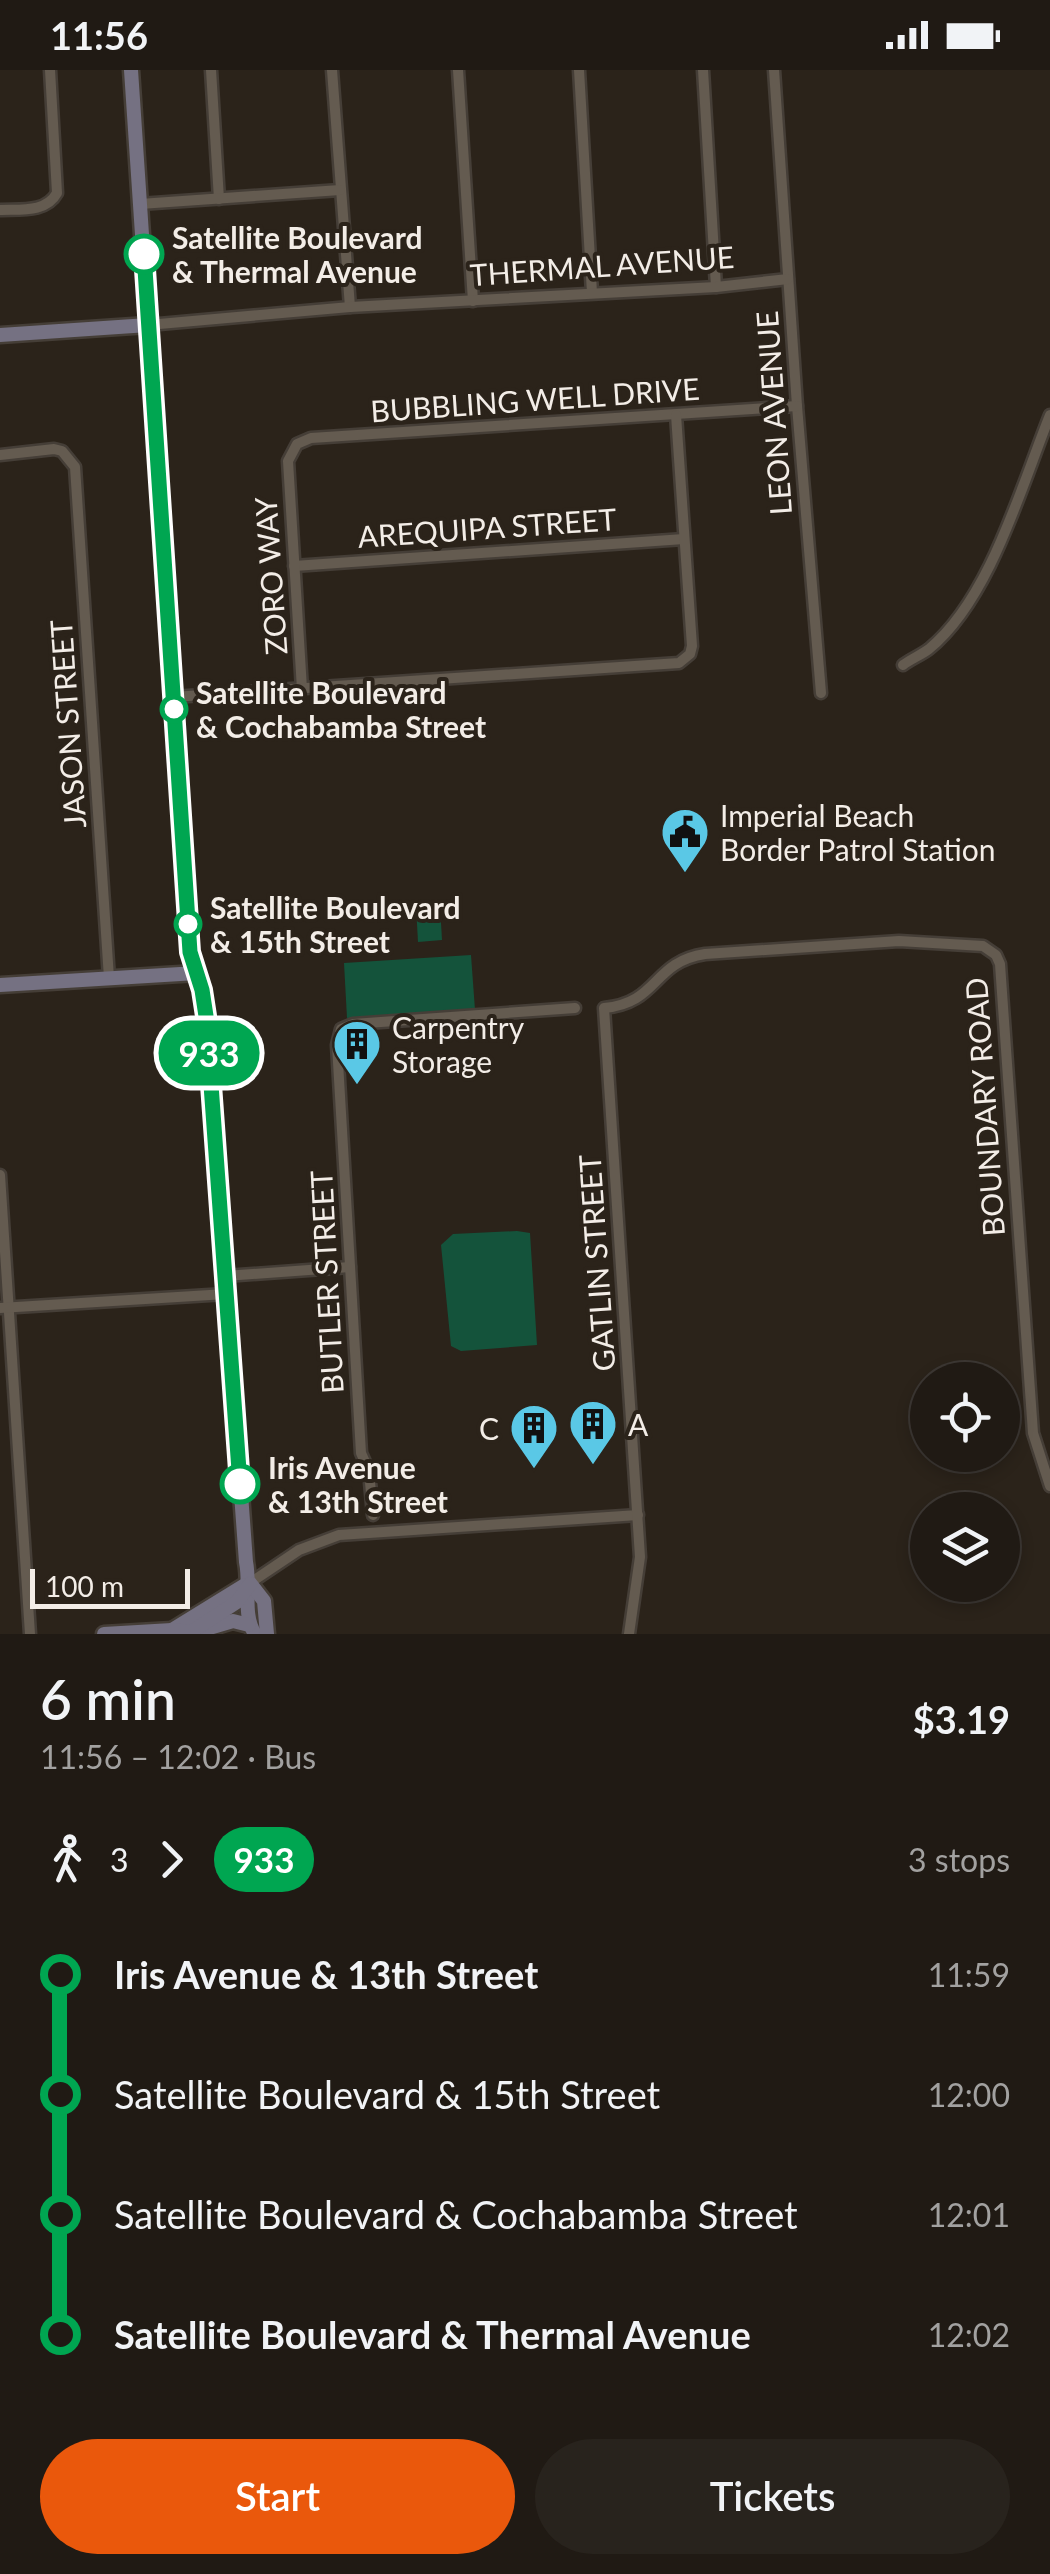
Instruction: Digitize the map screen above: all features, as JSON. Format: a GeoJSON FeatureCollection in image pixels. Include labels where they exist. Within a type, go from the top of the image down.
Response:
{"type":"FeatureCollection","features":[{"type":"Feature","properties":{"kind":"street"},"geometry":{"type":"LineString","coordinates":[[0,210],[52,203],[57,184],[50,70]]}},
{"type":"Feature","properties":{"kind":"street"},"geometry":{"type":"LineString","coordinates":[[104,1634],[191,1632],[233,1621],[258,1630],[250,1583],[224,1276],[206,1016],[190,952],[131,70]]}},
{"type":"Feature","properties":{"kind":"street"},"geometry":{"type":"LineString","coordinates":[[211,70],[219,199]]}},
{"type":"Feature","properties":{"kind":"street"},"geometry":{"type":"LineString","coordinates":[[332,70],[350,308]]}},
{"type":"Feature","properties":{"kind":"street"},"geometry":{"type":"LineString","coordinates":[[458,70],[474,301]]}},
{"type":"Feature","properties":{"kind":"street"},"geometry":{"type":"LineString","coordinates":[[579,70],[592,293]]}},
{"type":"Feature","properties":{"kind":"street"},"geometry":{"type":"LineString","coordinates":[[703,70],[716,286]]}},
{"type":"Feature","properties":{"kind":"street","name":"LEON AVENUE"},"geometry":{"type":"LineString","coordinates":[[774,70],[821,692]]}},
{"type":"Feature","properties":{"kind":"street"},"geometry":{"type":"LineString","coordinates":[[140,204],[340,190]]}},
{"type":"Feature","properties":{"kind":"street","name":"THERMAL AVENUE"},"geometry":{"type":"LineString","coordinates":[[0,335],[788,279]]}},
{"type":"Feature","properties":{"kind":"street","name":"BUBBLING WELL DRIVE"},"geometry":{"type":"LineString","coordinates":[[288,461],[297,444],[311,438],[797,406]]}},
{"type":"Feature","properties":{"kind":"street"},"geometry":{"type":"LineString","coordinates":[[173,697],[672,665],[690,654],[692,646],[676,415]]}},
{"type":"Feature","properties":{"kind":"street"},"geometry":{"type":"LineString","coordinates":[[903,665],[927,651],[944,634],[978,587],[1050,415]]}},
{"type":"Feature","properties":{"kind":"street","name":"JASON STREET"},"geometry":{"type":"LineString","coordinates":[[0,455],[54,449],[62,451],[75,467],[109,978]]}},
{"type":"Feature","properties":{"kind":"street","name":"ZORO WAY"},"geometry":{"type":"LineString","coordinates":[[288,461],[302,689]]}},
{"type":"Feature","properties":{"kind":"street","name":"AREQUIPA STREET"},"geometry":{"type":"LineString","coordinates":[[294,566],[684,538]]}},
{"type":"Feature","properties":{"kind":"street","name":"BOUNDARY ROAD"},"geometry":{"type":"LineString","coordinates":[[604,1008],[634,1002],[674,963],[692,956],[776,944],[899,941],[983,946],[996,955],[1002,983],[1033,1432],[1050,1486]]}},
{"type":"Feature","properties":{"kind":"street"},"geometry":{"type":"LineString","coordinates":[[0,985],[197,973]]}},
{"type":"Feature","properties":{"kind":"street","name":"BUTLER STREET"},"geometry":{"type":"LineString","coordinates":[[373,1515],[369,1471],[361,1453],[337,1045],[341,1029],[353,1024],[575,1008]]}},
{"type":"Feature","properties":{"kind":"street","name":"GATLIN STREET"},"geometry":{"type":"LineString","coordinates":[[604,1008],[638,1515],[638,1580],[628,1634]]}},
{"type":"Feature","properties":{"kind":"street"},"geometry":{"type":"LineString","coordinates":[[0,1175],[4,1308],[30,1634]]}},
{"type":"Feature","properties":{"kind":"street"},"geometry":{"type":"LineString","coordinates":[[224,1276],[350,1267]]}},
{"type":"Feature","properties":{"kind":"street"},"geometry":{"type":"LineString","coordinates":[[4,1308],[226,1294]]}},
{"type":"Feature","properties":{"kind":"street"},"geometry":{"type":"LineString","coordinates":[[173,1632],[299,1550],[340,1535],[638,1515]]}},
{"type":"Feature","properties":{"kind":"street"},"geometry":{"type":"LineString","coordinates":[[191,1632],[236,1602],[250,1583]]}},
{"type":"Feature","properties":{"kind":"green space"},"geometry":{"type":"Polygon","coordinates":[[[440,905],[442,940],[418,942],[416,906],[440,905]]]}},
{"type":"Feature","properties":{"kind":"green space"},"geometry":{"type":"Polygon","coordinates":[[[471,955],[475,1010],[347,1018],[344,963],[471,955]]]}},
{"type":"Feature","properties":{"kind":"green space"},"geometry":{"type":"Polygon","coordinates":[[[530,1233],[537,1345],[461,1351],[451,1346],[441,1245],[453,1234],[530,1233]]]}},
{"type":"Feature","properties":{"kind":"bus line","name":"933"},"geometry":{"type":"LineString","coordinates":[[144,254],[190,952],[206,1016],[240,1484]]}},
{"type":"Feature","properties":{"kind":"place","name":"Satellite Boulevard & Thermal Avenue"},"geometry":{"type":"Point","coordinates":[144,254]}},
{"type":"Feature","properties":{"kind":"place","name":"Satellite Boulevard & Cochabamba Street"},"geometry":{"type":"Point","coordinates":[174,709]}},
{"type":"Feature","properties":{"kind":"place","name":"Imperial Beach Border Patrol Station"},"geometry":{"type":"Point","coordinates":[685,874]}},
{"type":"Feature","properties":{"kind":"place","name":"Satellite Boulevard & 15th Street"},"geometry":{"type":"Point","coordinates":[188,924]}},
{"type":"Feature","properties":{"kind":"place","name":"Carpentry Storage"},"geometry":{"type":"Point","coordinates":[357,1086]}},
{"type":"Feature","properties":{"kind":"place","name":"A"},"geometry":{"type":"Point","coordinates":[593,1466]}},
{"type":"Feature","properties":{"kind":"place","name":"C"},"geometry":{"type":"Point","coordinates":[534,1470]}},
{"type":"Feature","properties":{"kind":"place","name":"Iris Avenue & 13th Street"},"geometry":{"type":"Point","coordinates":[240,1484]}}]}
